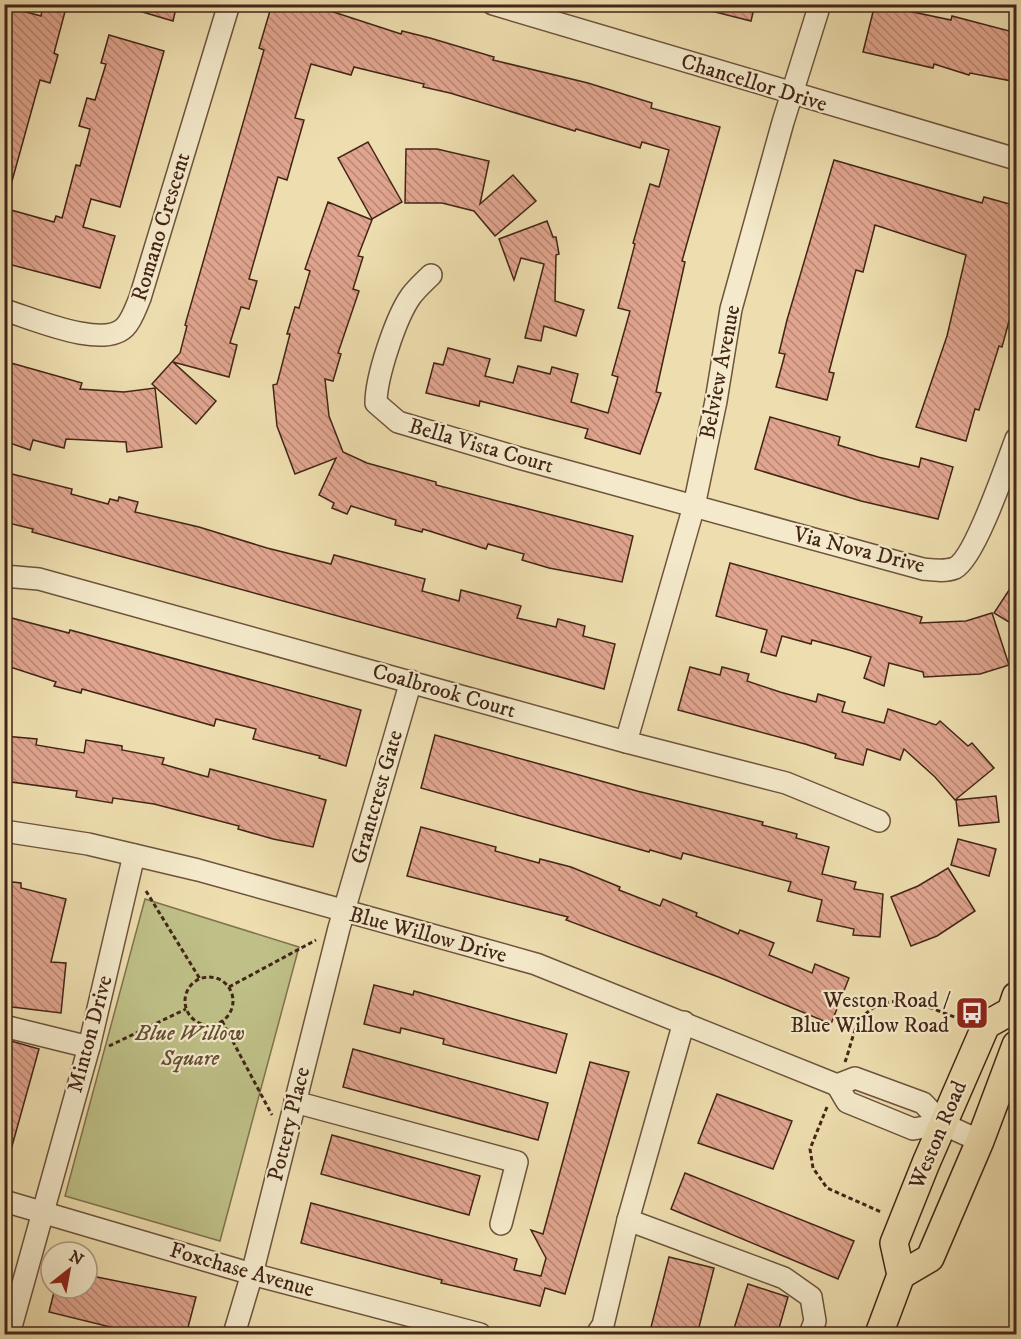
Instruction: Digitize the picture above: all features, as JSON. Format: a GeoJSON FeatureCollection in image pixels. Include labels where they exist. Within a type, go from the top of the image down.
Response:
{"type":"FeatureCollection","features":[{"type":"Feature","properties":{"kind":"main road","name":"Weston Road"},"geometry":{"type":"LineString","coordinates":[[1015,1012],[986,1024],[894,1243],[901,1275],[930,1258],[980,1141],[1017,1045]]}},
{"type":"Feature","properties":{"kind":"main road"},"geometry":{"type":"LineString","coordinates":[[879,1335],[901,1275]]}},
{"type":"Feature","properties":{"kind":"street","name":"Romano Crescent"},"geometry":{"type":"LineString","coordinates":[[4,310],[93,337],[114,334],[125,327],[140,298],[229,4]]}},
{"type":"Feature","properties":{"kind":"street","name":"Chancellor Drive"},"geometry":{"type":"LineString","coordinates":[[493,4],[533,10],[793,95],[1017,159]]}},
{"type":"Feature","properties":{"kind":"street","name":"Belview Avenue"},"geometry":{"type":"LineString","coordinates":[[626,741],[694,506],[716,401],[731,309],[820,4]]}},
{"type":"Feature","properties":{"kind":"street","name":"Bella Vista Court"},"geometry":{"type":"LineString","coordinates":[[431,275],[410,298],[391,338],[376,393],[376,403],[382,410],[398,422],[694,506]]}},
{"type":"Feature","properties":{"kind":"street","name":"Via Nova Drive"},"geometry":{"type":"LineString","coordinates":[[694,506],[922,569],[945,570],[956,567],[975,543],[1017,439]]}},
{"type":"Feature","properties":{"kind":"street","name":"Coalbrook Court"},"geometry":{"type":"LineString","coordinates":[[4,576],[39,579],[786,783],[879,821]]}},
{"type":"Feature","properties":{"kind":"street","name":"Grantcrest Gate"},"geometry":{"type":"LineString","coordinates":[[341,920],[411,681]]}},
{"type":"Feature","properties":{"kind":"street","name":"Blue Willow Drive"},"geometry":{"type":"LineString","coordinates":[[4,831],[88,844],[133,861],[198,870],[341,920],[536,964],[837,1084],[855,1078],[923,1103],[943,1124],[980,1141]]}},
{"type":"Feature","properties":{"kind":"street","name":"Minton Drive"},"geometry":{"type":"LineString","coordinates":[[9,1335],[87,1052],[133,861]]}},
{"type":"Feature","properties":{"kind":"street","name":"Pottery Place"},"geometry":{"type":"LineString","coordinates":[[234,1335],[252,1274],[341,920]]}},
{"type":"Feature","properties":{"kind":"street"},"geometry":{"type":"LineString","coordinates":[[597,1335],[603,1324],[628,1220],[684,1022]]}},
{"type":"Feature","properties":{"kind":"street"},"geometry":{"type":"LineString","coordinates":[[4,1026],[87,1052]]}},
{"type":"Feature","properties":{"kind":"street"},"geometry":{"type":"LineString","coordinates":[[295,1102],[517,1162],[501,1224]]}},
{"type":"Feature","properties":{"kind":"street","name":"Foxchase Avenue"},"geometry":{"type":"LineString","coordinates":[[4,1201],[252,1274],[480,1335]]}},
{"type":"Feature","properties":{"kind":"street"},"geometry":{"type":"LineString","coordinates":[[628,1220],[784,1278],[811,1297],[814,1321],[810,1335]]}},
{"type":"Feature","properties":{"kind":"path"},"geometry":{"type":"LineString","coordinates":[[133,861],[200,979]]}},
{"type":"Feature","properties":{"kind":"path"},"geometry":{"type":"LineString","coordinates":[[228,987],[341,920]]}},
{"type":"Feature","properties":{"kind":"path"},"geometry":{"type":"LineString","coordinates":[[216,978],[228,987],[233,999],[231,1012],[222,1021],[208,1025],[195,1021],[186,1010],[187,991],[200,979],[216,978]]}},
{"type":"Feature","properties":{"kind":"path"},"geometry":{"type":"LineString","coordinates":[[87,1052],[186,1010]]}},
{"type":"Feature","properties":{"kind":"path"},"geometry":{"type":"LineString","coordinates":[[222,1021],[285,1138]]}},
{"type":"Feature","properties":{"kind":"green space","name":"Blue Willow Square"},"geometry":{"type":"Polygon","coordinates":[[[145,899],[299,947],[220,1241],[65,1196],[145,899]]]}},
{"type":"Feature","properties":{"kind":"building"},"geometry":{"type":"Polygon","coordinates":[[[43,4],[67,4],[54,53],[58,55],[50,83],[40,80],[9,192],[4,191],[4,6],[41,16],[43,4]]]}},
{"type":"Feature","properties":{"kind":"building"},"geometry":{"type":"Polygon","coordinates":[[[130,4],[177,4],[173,21],[129,8],[130,4]]]}},
{"type":"Feature","properties":{"kind":"building"},"geometry":{"type":"Polygon","coordinates":[[[272,4],[309,4],[401,34],[402,31],[430,38],[494,57],[493,60],[588,83],[652,103],[651,108],[720,127],[682,261],[685,262],[656,392],[661,393],[640,454],[585,438],[588,429],[480,401],[479,406],[426,393],[434,363],[443,365],[448,348],[490,359],[485,376],[513,383],[518,366],[550,374],[552,367],[578,374],[571,402],[608,413],[618,377],[612,375],[630,311],[618,308],[635,244],[633,243],[650,184],[659,187],[669,150],[642,142],[640,148],[576,129],[575,131],[423,87],[424,84],[354,67],[351,75],[311,64],[295,118],[304,120],[287,180],[278,177],[249,279],[257,281],[249,309],[241,307],[230,343],[237,345],[229,377],[173,362],[216,401],[196,424],[152,384],[180,353],[187,326],[185,325],[264,50],[259,48],[272,4]]]}},
{"type":"Feature","properties":{"kind":"building"},"geometry":{"type":"Polygon","coordinates":[[[708,4],[755,4],[751,21],[707,10],[708,4]]]}},
{"type":"Feature","properties":{"kind":"building"},"geometry":{"type":"Polygon","coordinates":[[[875,4],[951,20],[952,16],[1017,33],[1017,82],[970,73],[969,75],[934,64],[933,68],[863,52],[875,4]]]}},
{"type":"Feature","properties":{"kind":"building"},"geometry":{"type":"Polygon","coordinates":[[[109,35],[164,51],[120,207],[91,199],[83,227],[115,236],[100,288],[4,263],[4,208],[54,222],[56,216],[62,218],[76,165],[80,166],[90,129],[79,126],[87,98],[95,100],[106,64],[101,63],[109,35]]]}},
{"type":"Feature","properties":{"kind":"building"},"geometry":{"type":"Polygon","coordinates":[[[368,142],[402,202],[372,219],[338,158],[368,142]]]}},
{"type":"Feature","properties":{"kind":"building"},"geometry":{"type":"Polygon","coordinates":[[[406,149],[437,149],[489,161],[480,204],[513,175],[536,201],[495,236],[474,211],[442,203],[405,203],[406,149]]]}},
{"type":"Feature","properties":{"kind":"building"},"geometry":{"type":"Polygon","coordinates":[[[834,160],[982,203],[984,197],[1017,206],[1017,307],[1014,315],[1011,314],[1002,347],[999,346],[979,410],[975,409],[966,441],[916,427],[947,336],[966,255],[875,225],[863,272],[856,270],[829,372],[834,373],[827,400],[776,387],[785,354],[779,353],[787,320],[834,160]]]}},
{"type":"Feature","properties":{"kind":"building"},"geometry":{"type":"Polygon","coordinates":[[[328,202],[372,220],[358,256],[363,257],[353,289],[359,291],[338,353],[341,354],[333,381],[325,379],[329,416],[343,452],[367,463],[436,482],[436,485],[633,536],[622,582],[549,568],[522,560],[524,554],[488,544],[486,549],[423,529],[422,532],[395,525],[396,520],[351,506],[347,514],[332,508],[334,503],[319,495],[336,458],[295,474],[277,426],[273,385],[277,384],[290,334],[287,334],[295,307],[299,308],[310,271],[305,269],[328,202]]]}},
{"type":"Feature","properties":{"kind":"building"},"geometry":{"type":"Polygon","coordinates":[[[547,221],[553,237],[556,237],[559,254],[556,255],[555,301],[584,310],[576,336],[544,326],[541,341],[525,338],[544,264],[521,258],[514,280],[499,239],[547,221]]]}},
{"type":"Feature","properties":{"kind":"building"},"geometry":{"type":"Polygon","coordinates":[[[4,361],[82,383],[80,389],[124,392],[155,388],[162,447],[127,452],[126,442],[66,439],[64,448],[33,440],[30,450],[4,441],[4,361]]]}},
{"type":"Feature","properties":{"kind":"building"},"geometry":{"type":"Polygon","coordinates":[[[770,417],[840,437],[838,445],[878,457],[919,467],[921,458],[953,467],[938,519],[861,501],[755,469],[770,417]]]}},
{"type":"Feature","properties":{"kind":"building"},"geometry":{"type":"Polygon","coordinates":[[[4,472],[72,489],[71,494],[108,504],[110,499],[118,501],[119,497],[138,502],[135,512],[199,527],[267,548],[331,564],[334,555],[425,579],[422,591],[459,601],[461,590],[521,606],[517,618],[556,627],[558,619],[585,626],[583,636],[615,644],[604,689],[32,532],[33,529],[4,522],[4,472]]]}},
{"type":"Feature","properties":{"kind":"building"},"geometry":{"type":"Polygon","coordinates":[[[730,563],[922,617],[920,623],[966,621],[992,613],[1009,665],[980,674],[924,677],[923,672],[889,663],[884,686],[864,678],[871,657],[849,650],[812,640],[811,644],[782,636],[776,656],[761,652],[767,630],[716,616],[730,563]]]}},
{"type":"Feature","properties":{"kind":"building"},"geometry":{"type":"Polygon","coordinates":[[[1017,578],[1017,627],[994,613],[1017,578]]]}},
{"type":"Feature","properties":{"kind":"building"},"geometry":{"type":"Polygon","coordinates":[[[4,616],[69,633],[70,630],[361,710],[346,766],[319,758],[320,756],[253,739],[256,729],[216,719],[214,726],[82,689],[81,693],[54,686],[56,682],[4,665],[4,616]]]}},
{"type":"Feature","properties":{"kind":"building"},"geometry":{"type":"Polygon","coordinates":[[[690,667],[720,675],[722,667],[749,674],[747,681],[816,702],[818,694],[845,702],[842,712],[884,723],[888,709],[936,725],[940,721],[968,746],[972,743],[994,768],[955,800],[935,777],[904,749],[900,760],[867,749],[863,765],[835,758],[836,754],[805,744],[678,710],[690,667]]]}},
{"type":"Feature","properties":{"kind":"building"},"geometry":{"type":"Polygon","coordinates":[[[435,735],[637,791],[763,822],[762,825],[797,834],[796,838],[829,847],[822,874],[856,882],[854,889],[883,894],[880,937],[853,935],[854,929],[817,921],[822,900],[788,891],[791,882],[683,853],[681,859],[650,850],[649,852],[421,788],[435,735]]]}},
{"type":"Feature","properties":{"kind":"building"},"geometry":{"type":"Polygon","coordinates":[[[4,736],[37,739],[36,745],[84,753],[86,740],[122,746],[122,750],[164,758],[162,764],[208,777],[210,769],[326,800],[313,847],[273,839],[238,829],[239,826],[154,804],[113,798],[112,803],[76,797],[77,791],[4,781],[4,736]]]}},
{"type":"Feature","properties":{"kind":"building"},"geometry":{"type":"Polygon","coordinates":[[[996,796],[999,822],[959,826],[956,800],[996,796]]]}},
{"type":"Feature","properties":{"kind":"building"},"geometry":{"type":"Polygon","coordinates":[[[421,827],[496,847],[495,851],[539,863],[540,859],[571,867],[620,887],[619,890],[660,906],[663,899],[738,934],[740,930],[774,943],[769,955],[812,973],[815,964],[849,978],[831,1024],[721,978],[566,920],[568,917],[407,876],[421,827]]]}},
{"type":"Feature","properties":{"kind":"building"},"geometry":{"type":"Polygon","coordinates":[[[958,839],[996,849],[989,876],[951,865],[958,839]]]}},
{"type":"Feature","properties":{"kind":"building"},"geometry":{"type":"Polygon","coordinates":[[[948,868],[975,911],[937,936],[911,946],[891,897],[918,886],[948,868]]]}},
{"type":"Feature","properties":{"kind":"building"},"geometry":{"type":"Polygon","coordinates":[[[4,881],[21,883],[21,888],[66,899],[51,962],[66,963],[61,1013],[4,1006],[4,881]]]}},
{"type":"Feature","properties":{"kind":"building"},"geometry":{"type":"Polygon","coordinates":[[[374,985],[413,995],[414,991],[567,1034],[556,1073],[443,1044],[444,1039],[401,1028],[400,1033],[364,1024],[374,985]]]}},
{"type":"Feature","properties":{"kind":"building"},"geometry":{"type":"Polygon","coordinates":[[[4,1039],[39,1049],[9,1157],[4,1157],[4,1039]]]}},
{"type":"Feature","properties":{"kind":"building"},"geometry":{"type":"Polygon","coordinates":[[[353,1049],[548,1103],[538,1140],[343,1087],[353,1049]]]}},
{"type":"Feature","properties":{"kind":"building"},"geometry":{"type":"Polygon","coordinates":[[[590,1062],[629,1072],[565,1294],[545,1288],[540,1306],[441,1283],[442,1280],[301,1243],[311,1203],[517,1259],[514,1270],[541,1276],[546,1258],[531,1230],[543,1234],[590,1062]]]}},
{"type":"Feature","properties":{"kind":"building"},"geometry":{"type":"Polygon","coordinates":[[[717,1094],[792,1121],[773,1169],[698,1143],[717,1094]]]}},
{"type":"Feature","properties":{"kind":"building"},"geometry":{"type":"Polygon","coordinates":[[[332,1135],[480,1176],[469,1215],[321,1174],[332,1135]]]}},
{"type":"Feature","properties":{"kind":"building"},"geometry":{"type":"Polygon","coordinates":[[[685,1173],[854,1241],[838,1279],[671,1209],[685,1173]]]}},
{"type":"Feature","properties":{"kind":"building"},"geometry":{"type":"Polygon","coordinates":[[[669,1257],[714,1268],[697,1335],[649,1335],[669,1257]]]}},
{"type":"Feature","properties":{"kind":"building"},"geometry":{"type":"Polygon","coordinates":[[[99,1277],[196,1297],[186,1335],[143,1335],[49,1312],[52,1300],[99,1300],[99,1277]]]}},
{"type":"Feature","properties":{"kind":"building"},"geometry":{"type":"Polygon","coordinates":[[[748,1284],[788,1297],[777,1335],[732,1335],[748,1284]]]}},
{"type":"Feature","properties":{"kind":"place","name":"Weston Road / Blue Willow Road"},"geometry":{"type":"Point","coordinates":[972,1013]}}]}
